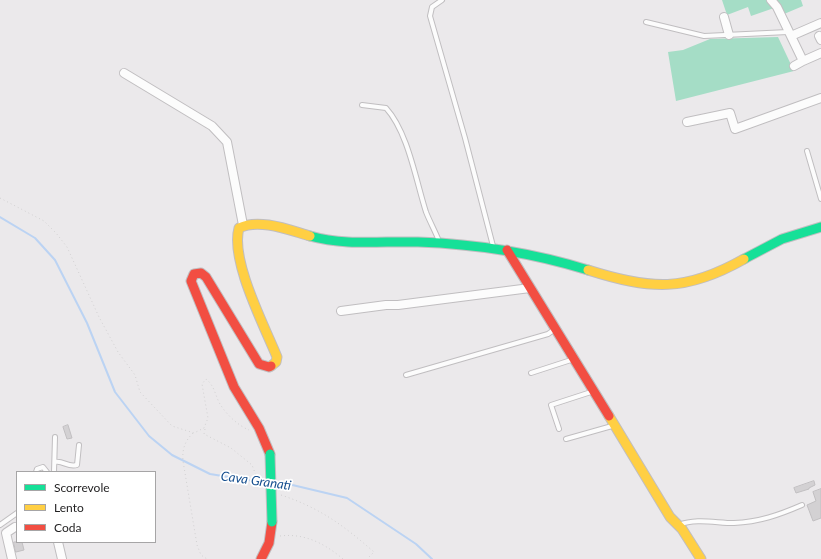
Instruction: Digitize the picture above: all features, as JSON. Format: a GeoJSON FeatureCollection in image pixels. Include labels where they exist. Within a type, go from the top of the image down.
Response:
{"type":"FeatureCollection","features":[{"type":"Feature","properties":{"kind":"street"},"geometry":{"type":"LineString","coordinates":[[771,0],[777,8],[803,61]]}},
{"type":"Feature","properties":{"kind":"street"},"geometry":{"type":"LineString","coordinates":[[724,17],[730,35]]}},
{"type":"Feature","properties":{"kind":"street"},"geometry":{"type":"LineString","coordinates":[[790,34],[821,23]]}},
{"type":"Feature","properties":{"kind":"street"},"geometry":{"type":"LineString","coordinates":[[794,66],[821,53]]}},
{"type":"Feature","properties":{"kind":"street"},"geometry":{"type":"LineString","coordinates":[[124,73],[212,126],[227,142],[243,225]]}},
{"type":"Feature","properties":{"kind":"street"},"geometry":{"type":"LineString","coordinates":[[687,122],[730,113],[735,129],[821,98]]}},
{"type":"Feature","properties":{"kind":"street"},"geometry":{"type":"LineString","coordinates":[[261,559],[267,549],[271,536],[270,454],[259,428],[234,387],[191,281],[194,274],[201,273],[206,277],[259,364],[269,367],[273,365],[277,357],[245,277],[236,239],[239,229],[243,225],[255,224],[341,242],[408,241],[494,248],[546,258],[629,282],[652,285],[675,285],[695,281],[721,272],[781,240],[821,227]]}},
{"type":"Feature","properties":{"kind":"street"},"geometry":{"type":"LineString","coordinates":[[507,250],[670,517],[679,525],[701,559]]}},
{"type":"Feature","properties":{"kind":"street"},"geometry":{"type":"LineString","coordinates":[[341,311],[386,304],[398,306],[530,288]]}},
{"type":"Feature","properties":{"kind":"street"},"geometry":{"type":"LineString","coordinates":[[15,527],[6,533],[15,558]]}},
{"type":"Feature","properties":{"kind":"street"},"geometry":{"type":"LineString","coordinates":[[58,543],[62,559]]}},
{"type":"Feature","properties":{"kind":"lane"},"geometry":{"type":"LineString","coordinates":[[442,0],[432,7],[430,16],[465,138],[494,248]]}},
{"type":"Feature","properties":{"kind":"lane"},"geometry":{"type":"LineString","coordinates":[[646,22],[704,36],[790,34]]}},
{"type":"Feature","properties":{"kind":"lane"},"geometry":{"type":"LineString","coordinates":[[362,105],[386,108],[392,115],[407,150],[427,213],[439,243]]}},
{"type":"Feature","properties":{"kind":"lane"},"geometry":{"type":"LineString","coordinates":[[807,151],[821,199]]}},
{"type":"Feature","properties":{"kind":"lane"},"geometry":{"type":"LineString","coordinates":[[406,375],[548,334],[555,329]]}},
{"type":"Feature","properties":{"kind":"lane"},"geometry":{"type":"LineString","coordinates":[[531,373],[574,360]]}},
{"type":"Feature","properties":{"kind":"lane"},"geometry":{"type":"LineString","coordinates":[[559,429],[551,405],[593,391]]}},
{"type":"Feature","properties":{"kind":"lane"},"geometry":{"type":"LineString","coordinates":[[566,439],[614,425]]}},
{"type":"Feature","properties":{"kind":"lane"},"geometry":{"type":"LineString","coordinates":[[54,471],[56,437]]}},
{"type":"Feature","properties":{"kind":"lane"},"geometry":{"type":"LineString","coordinates":[[55,462],[61,462],[70,466],[77,465],[79,445]]}},
{"type":"Feature","properties":{"kind":"lane"},"geometry":{"type":"LineString","coordinates":[[36,471],[37,469],[43,467],[46,471]]}},
{"type":"Feature","properties":{"kind":"lane"},"geometry":{"type":"LineString","coordinates":[[679,525],[692,521],[728,523],[759,520],[779,515],[802,505]]}},
{"type":"Feature","properties":{"kind":"lane"},"geometry":{"type":"LineString","coordinates":[[0,525],[16,514]]}},
{"type":"Feature","properties":{"kind":"path"},"geometry":{"type":"LineString","coordinates":[[0,198],[44,221],[56,233],[67,248],[118,352],[135,375],[140,392],[172,426],[194,433]]}},
{"type":"Feature","properties":{"kind":"path"},"geometry":{"type":"LineString","coordinates":[[259,428],[249,431],[243,427],[222,407],[212,384],[206,380],[202,384],[208,418],[204,428],[204,434],[231,448],[252,465],[259,488],[266,490]]}},
{"type":"Feature","properties":{"kind":"path"},"geometry":{"type":"LineString","coordinates":[[204,428],[194,433],[186,442],[182,451],[197,545],[201,555],[207,559]]}},
{"type":"Feature","properties":{"kind":"path"},"geometry":{"type":"LineString","coordinates":[[280,495],[323,512],[346,528],[374,552],[367,559]]}},
{"type":"Feature","properties":{"kind":"path"},"geometry":{"type":"LineString","coordinates":[[271,536],[288,534],[314,540],[334,551],[342,559]]}},
{"type":"Feature","properties":{"kind":"green space"},"geometry":{"type":"Polygon","coordinates":[[[722,0],[767,0],[774,8],[751,16],[748,7],[727,15],[722,0]]]}},
{"type":"Feature","properties":{"kind":"green space"},"geometry":{"type":"Polygon","coordinates":[[[774,0],[801,0],[803,6],[784,14],[774,0]]]}},
{"type":"Feature","properties":{"kind":"green space"},"geometry":{"type":"Polygon","coordinates":[[[778,37],[794,71],[676,101],[668,52],[683,50],[710,39],[778,37]]]}},
{"type":"Feature","properties":{"kind":"building"},"geometry":{"type":"Polygon","coordinates":[[[68,425],[72,438],[67,439],[63,427],[68,425]]]}},
{"type":"Feature","properties":{"kind":"building"},"geometry":{"type":"Polygon","coordinates":[[[814,481],[815,485],[809,489],[796,493],[794,488],[814,481]]]}},
{"type":"Feature","properties":{"kind":"building"},"geometry":{"type":"Polygon","coordinates":[[[821,489],[821,518],[813,521],[807,505],[816,501],[813,492],[821,489]]]}},
{"type":"Feature","properties":{"kind":"building"},"geometry":{"type":"Polygon","coordinates":[[[14,542],[22,543],[24,550],[16,552],[14,542]]]}},
{"type":"Feature","properties":{"kind":"waterway","name":"Cava Granati"},"geometry":{"type":"LineString","coordinates":[[0,217],[35,238],[55,260],[87,323],[115,392],[149,436],[172,455],[210,474],[266,483]]}},
{"type":"Feature","properties":{"kind":"waterway","name":"Cava Granati"},"geometry":{"type":"LineString","coordinates":[[275,483],[284,483],[347,498],[416,544],[432,559]]}},
{"type":"Feature","properties":{"kind":"traffic: fast"},"geometry":{"type":"LineString","coordinates":[[744,259],[782,239],[821,227]]}},
{"type":"Feature","properties":{"kind":"traffic: fast"},"geometry":{"type":"LineString","coordinates":[[310,236],[350,242],[418,242],[483,247],[525,254],[588,270]]}},
{"type":"Feature","properties":{"kind":"traffic: fast"},"geometry":{"type":"LineString","coordinates":[[270,454],[272,522]]}},
{"type":"Feature","properties":{"kind":"traffic: slow"},"geometry":{"type":"LineString","coordinates":[[271,366],[276,362],[277,357],[257,311],[244,274],[239,257],[239,228],[256,224],[274,226],[310,236]]}},
{"type":"Feature","properties":{"kind":"traffic: slow"},"geometry":{"type":"LineString","coordinates":[[588,270],[610,277],[631,281],[650,284],[668,284],[686,282],[704,277],[723,270],[744,259]]}},
{"type":"Feature","properties":{"kind":"traffic: slow"},"geometry":{"type":"LineString","coordinates":[[609,416],[670,517],[682,529],[701,559]]}},
{"type":"Feature","properties":{"kind":"traffic: jam"},"geometry":{"type":"LineString","coordinates":[[507,250],[609,416]]}},
{"type":"Feature","properties":{"kind":"traffic: jam"},"geometry":{"type":"LineString","coordinates":[[270,454],[259,428],[234,387],[191,281],[194,274],[201,273],[206,277],[259,364],[269,367],[271,366]]}},
{"type":"Feature","properties":{"kind":"traffic: jam"},"geometry":{"type":"LineString","coordinates":[[261,559],[269,543],[272,522]]}}]}
